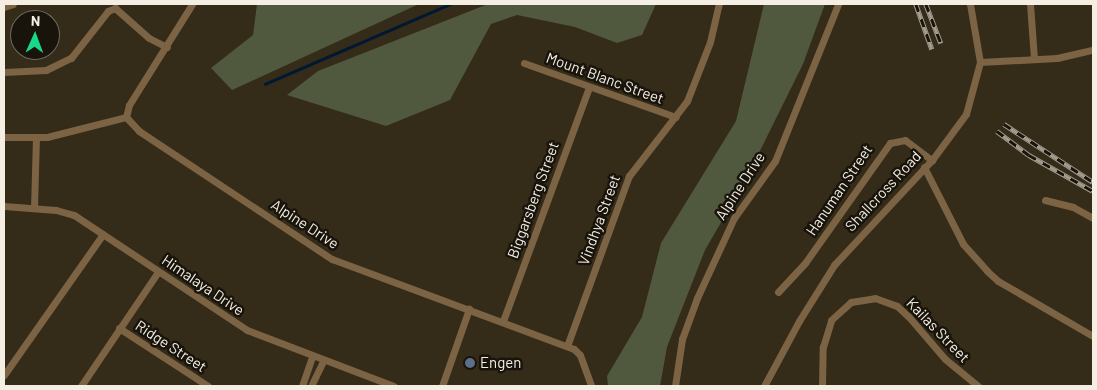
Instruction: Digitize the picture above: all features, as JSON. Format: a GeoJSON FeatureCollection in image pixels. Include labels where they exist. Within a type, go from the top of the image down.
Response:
{"type":"FeatureCollection","features":[{"type":"Feature","properties":{"kind":"street"},"geometry":{"type":"LineString","coordinates":[[4,7],[13,4]]}},
{"type":"Feature","properties":{"kind":"street"},"geometry":{"type":"LineString","coordinates":[[4,137],[36,138],[126,117],[130,105],[192,4]]}},
{"type":"Feature","properties":{"kind":"street","name":"Vindhya Street"},"geometry":{"type":"LineString","coordinates":[[568,346],[629,176],[687,101],[706,56],[719,4]]}},
{"type":"Feature","properties":{"kind":"street","name":"Alpine Drive"},"geometry":{"type":"LineString","coordinates":[[675,386],[682,339],[697,298],[734,218],[775,161],[838,4]]}},
{"type":"Feature","properties":{"kind":"street","name":"Shallcross Road"},"geometry":{"type":"LineString","coordinates":[[764,386],[799,321],[834,265],[932,160],[966,114],[973,95],[980,62],[970,4]]}},
{"type":"Feature","properties":{"kind":"street"},"geometry":{"type":"LineString","coordinates":[[1030,4],[1034,59]]}},
{"type":"Feature","properties":{"kind":"street"},"geometry":{"type":"LineString","coordinates":[[4,72],[37,71],[71,58],[108,11],[114,8],[149,38],[167,47]]}},
{"type":"Feature","properties":{"kind":"street"},"geometry":{"type":"LineString","coordinates":[[980,62],[1034,59],[1093,50]]}},
{"type":"Feature","properties":{"kind":"street","name":"Mount Blanc Street"},"geometry":{"type":"LineString","coordinates":[[524,64],[676,117]]}},
{"type":"Feature","properties":{"kind":"street","name":"Biggarsberg Street"},"geometry":{"type":"LineString","coordinates":[[503,322],[589,87]]}},
{"type":"Feature","properties":{"kind":"street","name":"Alpine Drive"},"geometry":{"type":"LineString","coordinates":[[126,117],[139,131],[332,259],[568,346]]}},
{"type":"Feature","properties":{"kind":"street"},"geometry":{"type":"LineString","coordinates":[[34,208],[36,138]]}},
{"type":"Feature","properties":{"kind":"street","name":"Hanuman Street"},"geometry":{"type":"LineString","coordinates":[[778,292],[805,263],[890,143],[905,140],[932,160]]}},
{"type":"Feature","properties":{"kind":"street"},"geometry":{"type":"LineString","coordinates":[[924,167],[963,244],[987,271],[998,281],[1093,336]]}},
{"type":"Feature","properties":{"kind":"street"},"geometry":{"type":"LineString","coordinates":[[1045,200],[1073,207],[1093,218]]}},
{"type":"Feature","properties":{"kind":"street","name":"Himalaya Drive"},"geometry":{"type":"LineString","coordinates":[[4,206],[65,211],[103,234],[247,330],[312,357],[394,386]]}},
{"type":"Feature","properties":{"kind":"street"},"geometry":{"type":"LineString","coordinates":[[4,374],[103,234]]}},
{"type":"Feature","properties":{"kind":"street"},"geometry":{"type":"LineString","coordinates":[[81,386],[158,272]]}},
{"type":"Feature","properties":{"kind":"street","name":"Kailas Street"},"geometry":{"type":"LineString","coordinates":[[822,386],[824,336],[831,320],[851,302],[875,298],[897,306],[910,316],[945,359],[978,386]]}},
{"type":"Feature","properties":{"kind":"street"},"geometry":{"type":"LineString","coordinates":[[442,386],[469,310]]}},
{"type":"Feature","properties":{"kind":"street","name":"Ridge Street"},"geometry":{"type":"LineString","coordinates":[[119,328],[208,386]]}},
{"type":"Feature","properties":{"kind":"street"},"geometry":{"type":"LineString","coordinates":[[568,346],[580,356],[591,386]]}},
{"type":"Feature","properties":{"kind":"street"},"geometry":{"type":"LineString","coordinates":[[302,386],[312,357]]}},
{"type":"Feature","properties":{"kind":"street"},"geometry":{"type":"LineString","coordinates":[[311,386],[323,361]]}},
{"type":"Feature","properties":{"kind":"green space"},"geometry":{"type":"Polygon","coordinates":[[[257,4],[419,4],[232,90],[211,68],[253,35],[257,4]]]}},
{"type":"Feature","properties":{"kind":"green space"},"geometry":{"type":"Polygon","coordinates":[[[488,4],[656,4],[642,35],[617,43],[575,27],[517,15],[491,24],[450,100],[386,126],[287,95],[318,71],[488,4]]]}},
{"type":"Feature","properties":{"kind":"green space"},"geometry":{"type":"Polygon","coordinates":[[[764,4],[825,4],[803,64],[744,183],[705,250],[667,347],[660,386],[608,386],[607,376],[642,317],[661,243],[736,121],[764,4]]]}},
{"type":"Feature","properties":{"kind":"waterway"},"geometry":{"type":"LineString","coordinates":[[265,84],[450,4]]}},
{"type":"Feature","properties":{"kind":"railway"},"geometry":{"type":"LineString","coordinates":[[916,4],[932,49]]}},
{"type":"Feature","properties":{"kind":"railway"},"geometry":{"type":"LineString","coordinates":[[926,4],[941,43]]}},
{"type":"Feature","properties":{"kind":"railway"},"geometry":{"type":"LineString","coordinates":[[1004,124],[1093,182]]}},
{"type":"Feature","properties":{"kind":"railway"},"geometry":{"type":"LineString","coordinates":[[997,131],[1029,155],[1093,191]]}},
{"type":"Feature","properties":{"kind":"place","name":"Engen"},"geometry":{"type":"Point","coordinates":[470,363]}}]}
